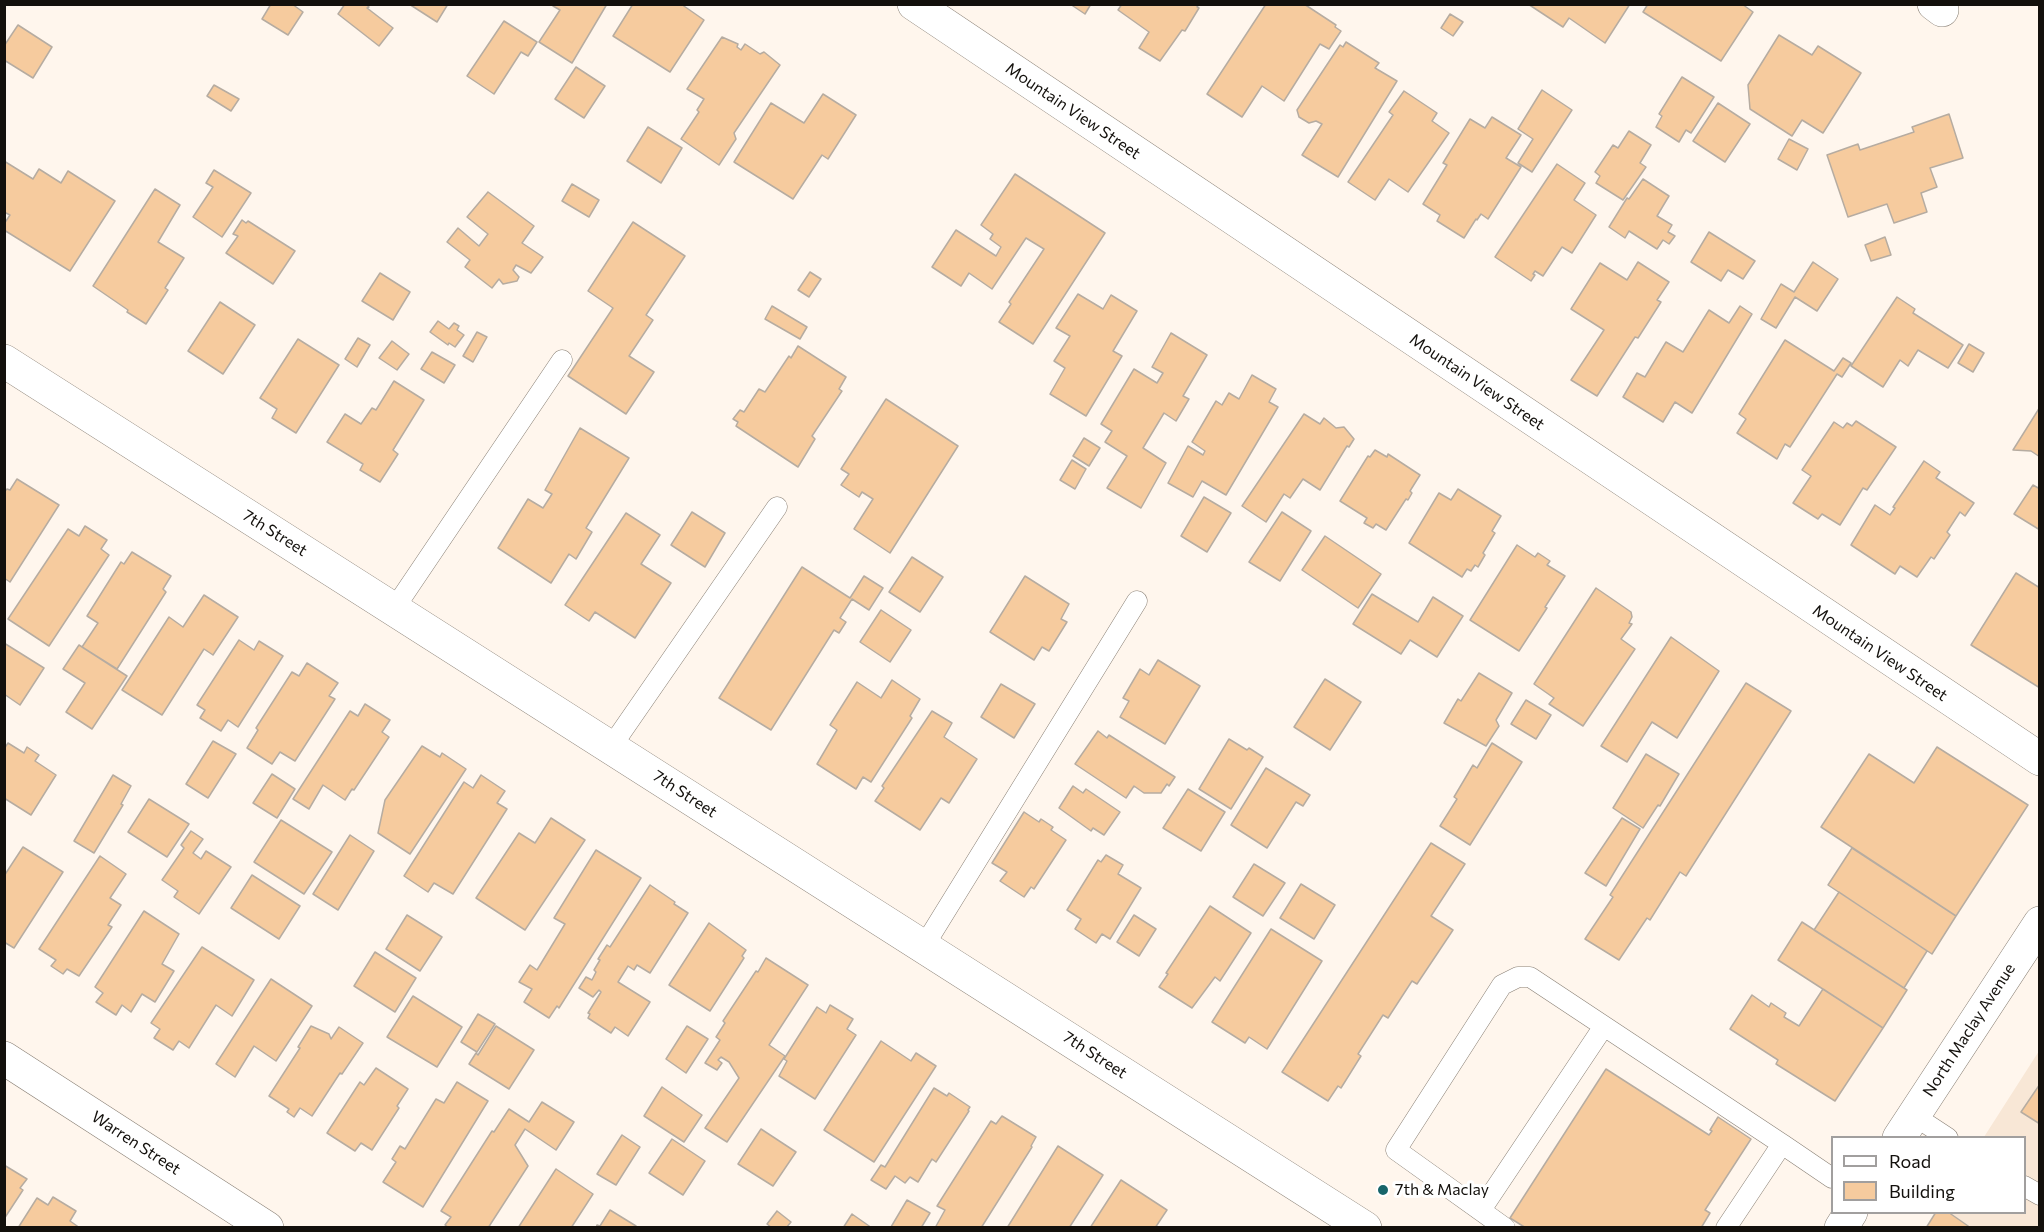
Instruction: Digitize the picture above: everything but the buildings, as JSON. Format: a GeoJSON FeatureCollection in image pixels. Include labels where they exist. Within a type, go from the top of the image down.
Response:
{"type":"FeatureCollection","features":[{"type":"Feature","properties":{"kind":"street","name":"Mountain View Street"},"geometry":{"type":"LineString","coordinates":[[914,4],[2040,759]]}},
{"type":"Feature","properties":{"kind":"street","name":"7th Street"},"geometry":{"type":"LineString","coordinates":[[4,361],[1365,1227]]}},
{"type":"Feature","properties":{"kind":"street","name":"North Maclay Avenue"},"geometry":{"type":"LineString","coordinates":[[1906,1126],[2040,923]]}},
{"type":"Feature","properties":{"kind":"street","name":"Warren Street"},"geometry":{"type":"LineString","coordinates":[[4,1058],[267,1227]]}},
{"type":"Feature","properties":{"kind":"street"},"geometry":{"type":"LineString","coordinates":[[1841,1227],[1850,1214]]}},
{"type":"Feature","properties":{"kind":"lane"},"geometry":{"type":"LineString","coordinates":[[394,609],[562,360]]}},
{"type":"Feature","properties":{"kind":"lane"},"geometry":{"type":"LineString","coordinates":[[611,747],[777,507]]}},
{"type":"Feature","properties":{"kind":"lane"},"geometry":{"type":"LineString","coordinates":[[924,946],[1137,601]]}},
{"type":"Feature","properties":{"kind":"lane"},"geometry":{"type":"LineString","coordinates":[[1500,1226],[1396,1149],[1502,985],[1518,977],[1530,977],[1831,1177]]}},
{"type":"Feature","properties":{"kind":"lane"},"geometry":{"type":"LineString","coordinates":[[1481,1210],[1604,1026]]}},
{"type":"Feature","properties":{"kind":"lane"},"geometry":{"type":"LineString","coordinates":[[1906,1126],[1944,1136]]}},
{"type":"Feature","properties":{"kind":"lane"},"geometry":{"type":"LineString","coordinates":[[1726,1227],[1782,1144]]}},
{"type":"Feature","properties":{"kind":"lane"},"geometry":{"type":"LineString","coordinates":[[2026,1187],[2040,1196]]}},
{"type":"Feature","properties":{"kind":"shaded area"},"geometry":{"type":"Polygon","coordinates":[[[2039,1051],[2039,1227],[1926,1228],[1935,1214],[2026,1214],[2026,1136],[1985,1136],[2039,1051]]]}},
{"type":"Feature","properties":{"kind":"place","name":"7th & Maclay"},"geometry":{"type":"Point","coordinates":[1383,1190]}}]}
